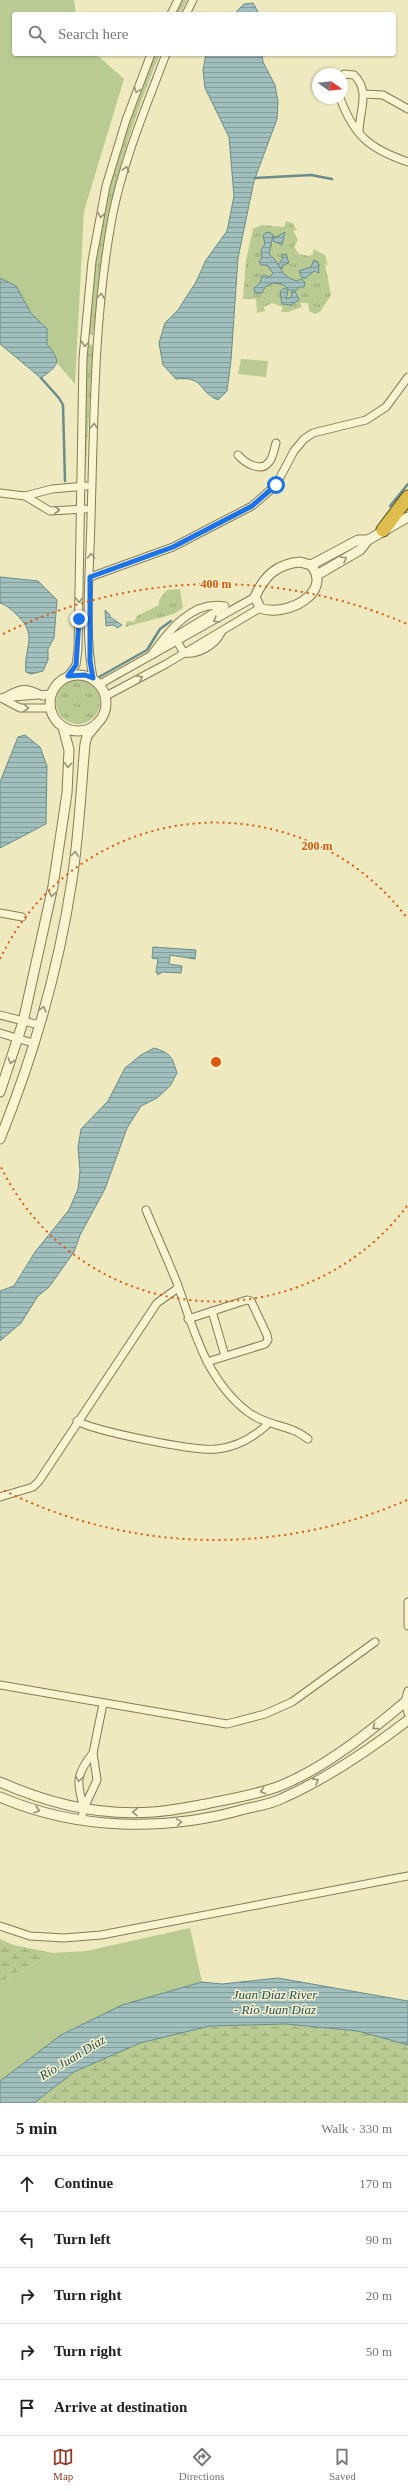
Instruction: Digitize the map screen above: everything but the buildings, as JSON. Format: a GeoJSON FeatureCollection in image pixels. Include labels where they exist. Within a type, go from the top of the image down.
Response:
{"type":"FeatureCollection","features":[{"type":"Feature","properties":{"kind":"highway"},"geometry":{"type":"LineString","coordinates":[[383,530],[408,497]]}},
{"type":"Feature","properties":{"kind":"street"},"geometry":{"type":"LineString","coordinates":[[172,12],[178,0]]}},
{"type":"Feature","properties":{"kind":"street"},"geometry":{"type":"LineString","coordinates":[[187,12],[194,0]]}},
{"type":"Feature","properties":{"kind":"street"},"geometry":{"type":"LineString","coordinates":[[47,695],[61,680],[68,676],[76,665],[78,649],[83,358],[92,261],[106,186],[126,120],[150,56]]}},
{"type":"Feature","properties":{"kind":"street"},"geometry":{"type":"LineString","coordinates":[[0,1139],[39,1025],[56,961],[72,881],[85,744],[87,736],[104,714],[106,696],[96,681],[90,661],[92,486],[101,293],[113,216],[135,136],[165,56]]}},
{"type":"Feature","properties":{"kind":"street"},"geometry":{"type":"LineString","coordinates":[[348,74],[354,75],[360,81],[364,94],[359,116],[359,132]]}},
{"type":"Feature","properties":{"kind":"street"},"geometry":{"type":"LineString","coordinates":[[364,94],[383,95],[408,109]]}},
{"type":"Feature","properties":{"kind":"street"},"geometry":{"type":"LineString","coordinates":[[342,104],[350,124],[366,141],[382,152],[408,162]]}},
{"type":"Feature","properties":{"kind":"street"},"geometry":{"type":"LineString","coordinates":[[90,577],[173,547],[252,506],[276,485],[294,451],[304,439],[313,433],[366,420],[386,407],[408,377]]}},
{"type":"Feature","properties":{"kind":"street"},"geometry":{"type":"LineString","coordinates":[[238,455],[253,466],[261,467],[269,462],[276,443]]}},
{"type":"Feature","properties":{"kind":"street"},"geometry":{"type":"LineString","coordinates":[[0,493],[25,496],[81,485],[92,486]]}},
{"type":"Feature","properties":{"kind":"street"},"geometry":{"type":"LineString","coordinates":[[25,496],[50,511],[81,510],[92,507]]}},
{"type":"Feature","properties":{"kind":"street"},"geometry":{"type":"LineString","coordinates":[[317,575],[360,550],[368,540],[383,530],[408,517]]}},
{"type":"Feature","properties":{"kind":"street"},"geometry":{"type":"LineString","coordinates":[[156,649],[255,597],[264,580],[280,567],[300,562],[311,565],[358,540],[368,540]]}},
{"type":"Feature","properties":{"kind":"street"},"geometry":{"type":"LineString","coordinates":[[106,696],[184,654],[260,608],[274,612],[296,607],[311,593],[316,584],[317,575],[311,565]]}},
{"type":"Feature","properties":{"kind":"street"},"geometry":{"type":"LineString","coordinates":[[255,597],[260,608]]}},
{"type":"Feature","properties":{"kind":"street"},"geometry":{"type":"LineString","coordinates":[[151,656],[170,629],[204,607],[215,604],[236,608]]}},
{"type":"Feature","properties":{"kind":"street"},"geometry":{"type":"LineString","coordinates":[[68,676],[81,675],[96,681],[151,656],[224,606]]}},
{"type":"Feature","properties":{"kind":"street"},"geometry":{"type":"LineString","coordinates":[[170,629],[184,654]]}},
{"type":"Feature","properties":{"kind":"street"},"geometry":{"type":"LineString","coordinates":[[2,699],[16,690],[30,689],[47,695]]}},
{"type":"Feature","properties":{"kind":"street"},"geometry":{"type":"LineString","coordinates":[[0,1092],[23,1022],[43,940],[63,825],[69,750],[63,727],[53,715],[47,695]]}},
{"type":"Feature","properties":{"kind":"street"},"geometry":{"type":"LineString","coordinates":[[2,699],[20,708],[50,708]]}},
{"type":"Feature","properties":{"kind":"street"},"geometry":{"type":"LineString","coordinates":[[63,727],[80,731],[96,725]]}},
{"type":"Feature","properties":{"kind":"street"},"geometry":{"type":"LineString","coordinates":[[0,913],[22,917]]}},
{"type":"Feature","properties":{"kind":"street"},"geometry":{"type":"LineString","coordinates":[[0,1015],[39,1025]]}},
{"type":"Feature","properties":{"kind":"street"},"geometry":{"type":"LineString","coordinates":[[0,1033],[33,1043]]}},
{"type":"Feature","properties":{"kind":"street"},"geometry":{"type":"LineString","coordinates":[[146,1210],[178,1288],[188,1319],[207,1362],[226,1391],[248,1412],[268,1424],[290,1428],[308,1439]]}},
{"type":"Feature","properties":{"kind":"street"},"geometry":{"type":"LineString","coordinates":[[0,1497],[33,1487],[39,1481],[77,1421],[157,1303],[178,1288]]}},
{"type":"Feature","properties":{"kind":"street"},"geometry":{"type":"LineString","coordinates":[[188,1319],[242,1301],[251,1301],[267,1335],[268,1340],[265,1344],[207,1362]]}},
{"type":"Feature","properties":{"kind":"street"},"geometry":{"type":"LineString","coordinates":[[212,1311],[225,1356]]}},
{"type":"Feature","properties":{"kind":"street"},"geometry":{"type":"LineString","coordinates":[[77,1421],[94,1428],[196,1449],[217,1450],[243,1442],[268,1424]]}},
{"type":"Feature","properties":{"kind":"street"},"geometry":{"type":"LineString","coordinates":[[408,1602],[408,1626]]}},
{"type":"Feature","properties":{"kind":"street"},"geometry":{"type":"LineString","coordinates":[[0,1685],[103,1704],[227,1724],[265,1714],[292,1702],[375,1642]]}},
{"type":"Feature","properties":{"kind":"street"},"geometry":{"type":"LineString","coordinates":[[0,1782],[15,1788],[84,1808],[152,1812],[250,1795],[278,1787],[331,1758],[377,1726],[404,1702],[408,1691]]}},
{"type":"Feature","properties":{"kind":"street"},"geometry":{"type":"LineString","coordinates":[[404,1702],[408,1713]]}},
{"type":"Feature","properties":{"kind":"street"},"geometry":{"type":"LineString","coordinates":[[81,1820],[84,1808],[97,1780],[93,1753],[103,1704]]}},
{"type":"Feature","properties":{"kind":"street"},"geometry":{"type":"LineString","coordinates":[[0,1797],[38,1810],[81,1820],[156,1826],[226,1815],[282,1799],[343,1767],[408,1720]]}},
{"type":"Feature","properties":{"kind":"street"},"geometry":{"type":"LineString","coordinates":[[84,1808],[78,1788],[79,1777],[82,1767],[93,1753]]}},
{"type":"Feature","properties":{"kind":"street"},"geometry":{"type":"LineString","coordinates":[[0,1926],[30,1936],[64,1938],[101,1935],[408,1876]]}},
{"type":"Feature","properties":{"kind":"green space"},"geometry":{"type":"Polygon","coordinates":[[[0,0],[74,0],[76,12],[12,12],[12,56],[98,56],[124,79],[84,211],[75,384],[57,363],[55,354],[47,344],[47,329],[31,313],[16,287],[0,278],[0,0]]]}},
{"type":"Feature","properties":{"kind":"green space"},"geometry":{"type":"Polygon","coordinates":[[[181,0],[187,0],[181,12],[175,12],[181,0]]]}},
{"type":"Feature","properties":{"kind":"green space"},"geometry":{"type":"Polygon","coordinates":[[[153,56],[159,56],[135,119],[115,186],[104,245],[93,335],[88,334],[97,249],[106,198],[127,125],[153,56]]]}},
{"type":"Feature","properties":{"kind":"green space"},"geometry":{"type":"Polygon","coordinates":[[[286,221],[292,223],[297,230],[293,231],[298,240],[294,247],[299,254],[309,256],[313,254],[313,249],[325,255],[328,265],[325,264],[331,295],[320,312],[315,314],[309,311],[308,303],[300,303],[302,307],[288,312],[281,312],[283,307],[272,303],[264,307],[265,311],[257,313],[256,299],[243,299],[246,260],[253,229],[261,225],[284,227],[286,221]]]}},
{"type":"Feature","properties":{"kind":"green space"},"geometry":{"type":"Polygon","coordinates":[[[87,344],[93,345],[84,480],[87,344]]]}},
{"type":"Feature","properties":{"kind":"green space"},"geometry":{"type":"Polygon","coordinates":[[[241,359],[268,361],[266,377],[238,374],[241,359]]]}},
{"type":"Feature","properties":{"kind":"green space"},"geometry":{"type":"Polygon","coordinates":[[[180,589],[183,608],[174,614],[125,627],[127,621],[134,622],[137,616],[159,605],[159,600],[167,590],[180,589]]]}},
{"type":"Feature","properties":{"kind":"green space"},"geometry":{"type":"Polygon","coordinates":[[[74,680],[82,680],[94,686],[100,698],[100,706],[94,718],[82,724],[74,724],[62,718],[56,706],[56,698],[62,686],[74,680]]]}},
{"type":"Feature","properties":{"kind":"green space"},"geometry":{"type":"Polygon","coordinates":[[[190,1928],[202,1982],[122,2006],[61,2035],[0,2081],[0,1982],[53,1953],[86,1951],[190,1928]]]}},
{"type":"Feature","properties":{"kind":"green space"},"geometry":{"type":"Polygon","coordinates":[[[0,1939],[13,1945],[53,1953],[0,1982],[0,1939]]]}},
{"type":"Feature","properties":{"kind":"green space"},"geometry":{"type":"Polygon","coordinates":[[[286,2024],[358,2031],[408,2045],[408,2103],[34,2103],[74,2072],[140,2043],[210,2026],[286,2024]]]}},
{"type":"Feature","properties":{"kind":"water"},"geometry":{"type":"Polygon","coordinates":[[[253,3],[258,12],[236,12],[244,4],[253,3]]]}},
{"type":"Feature","properties":{"kind":"water"},"geometry":{"type":"Polygon","coordinates":[[[206,56],[262,56],[263,62],[275,85],[278,102],[277,119],[254,181],[238,258],[231,360],[227,391],[218,400],[192,380],[176,379],[163,365],[159,343],[165,323],[178,310],[196,282],[206,260],[227,231],[234,196],[229,137],[205,88],[203,70],[206,56]]]}},
{"type":"Feature","properties":{"kind":"water"},"geometry":{"type":"Polygon","coordinates":[[[269,232],[273,235],[269,254],[286,276],[297,281],[301,279],[305,282],[304,287],[299,287],[297,290],[289,290],[282,284],[272,283],[265,287],[262,293],[255,293],[254,288],[260,283],[262,276],[264,275],[270,277],[273,273],[267,265],[261,265],[259,262],[262,257],[261,250],[265,244],[263,236],[265,233],[269,232]]]}},
{"type":"Feature","properties":{"kind":"water"},"geometry":{"type":"Polygon","coordinates":[[[285,232],[282,245],[273,241],[274,236],[277,237],[285,232]]]}},
{"type":"Feature","properties":{"kind":"water"},"geometry":{"type":"Polygon","coordinates":[[[286,254],[289,263],[283,265],[282,269],[278,264],[282,260],[282,255],[286,254]]]}},
{"type":"Feature","properties":{"kind":"water"},"geometry":{"type":"Polygon","coordinates":[[[314,260],[318,262],[319,273],[314,271],[306,278],[302,278],[299,271],[311,267],[314,260]]]}},
{"type":"Feature","properties":{"kind":"water"},"geometry":{"type":"Polygon","coordinates":[[[0,278],[16,286],[31,313],[47,329],[47,344],[55,355],[56,363],[52,370],[41,378],[0,344],[0,278]]]}},
{"type":"Feature","properties":{"kind":"water"},"geometry":{"type":"Polygon","coordinates":[[[284,288],[288,291],[286,299],[292,297],[291,292],[295,291],[299,300],[291,305],[282,304],[280,292],[284,288]]]}},
{"type":"Feature","properties":{"kind":"water"},"geometry":{"type":"Polygon","coordinates":[[[0,577],[38,581],[57,600],[54,638],[48,649],[48,660],[43,671],[31,674],[26,672],[26,656],[29,642],[28,630],[16,614],[8,607],[0,603],[0,577]]]}},
{"type":"Feature","properties":{"kind":"water"},"geometry":{"type":"Polygon","coordinates":[[[105,610],[110,617],[122,625],[117,628],[114,625],[106,626],[105,610]]]}},
{"type":"Feature","properties":{"kind":"water"},"geometry":{"type":"Polygon","coordinates":[[[25,735],[40,747],[47,766],[46,824],[0,848],[0,782],[18,737],[25,735]]]}},
{"type":"Feature","properties":{"kind":"water"},"geometry":{"type":"Polygon","coordinates":[[[153,947],[196,950],[195,959],[170,955],[169,964],[182,966],[181,973],[162,972],[158,975],[156,972],[158,959],[152,958],[153,947]]]}},
{"type":"Feature","properties":{"kind":"water"},"geometry":{"type":"Polygon","coordinates":[[[154,1048],[170,1056],[177,1073],[170,1086],[157,1098],[141,1106],[127,1128],[105,1189],[80,1235],[74,1252],[49,1287],[38,1296],[21,1323],[0,1341],[0,1291],[14,1286],[35,1252],[69,1210],[78,1189],[80,1171],[78,1148],[81,1129],[108,1101],[125,1068],[141,1055],[154,1048]]]}},
{"type":"Feature","properties":{"kind":"water","name":"Juan Díaz River - Río Juan Díaz"},"geometry":{"type":"Polygon","coordinates":[[[278,1978],[408,2001],[408,2045],[358,2031],[286,2024],[210,2026],[140,2043],[74,2072],[34,2103],[0,2103],[0,2081],[61,2035],[122,2005],[202,1982],[222,1984],[278,1978]]]}},
{"type":"Feature","properties":{"kind":"waterway"},"geometry":{"type":"LineString","coordinates":[[255,178],[311,175],[332,179]]}},
{"type":"Feature","properties":{"kind":"waterway"},"geometry":{"type":"LineString","coordinates":[[41,378],[59,398],[63,405],[65,481]]}},
{"type":"Feature","properties":{"kind":"waterway"},"geometry":{"type":"LineString","coordinates":[[390,506],[408,484]]}},
{"type":"Feature","properties":{"kind":"waterway"},"geometry":{"type":"LineString","coordinates":[[99,677],[147,650],[160,629],[171,621]]}},
{"type":"Feature","properties":{"kind":"route"},"geometry":{"type":"LineString","coordinates":[[79,619],[76,665],[68,676],[77,674],[93,678],[90,661],[90,577],[173,547],[252,506],[276,485]]}},
{"type":"Feature","properties":{"kind":"water label","name":"Río Juan Díaz"},"geometry":{"type":"Point","coordinates":[72,2057]}}]}
